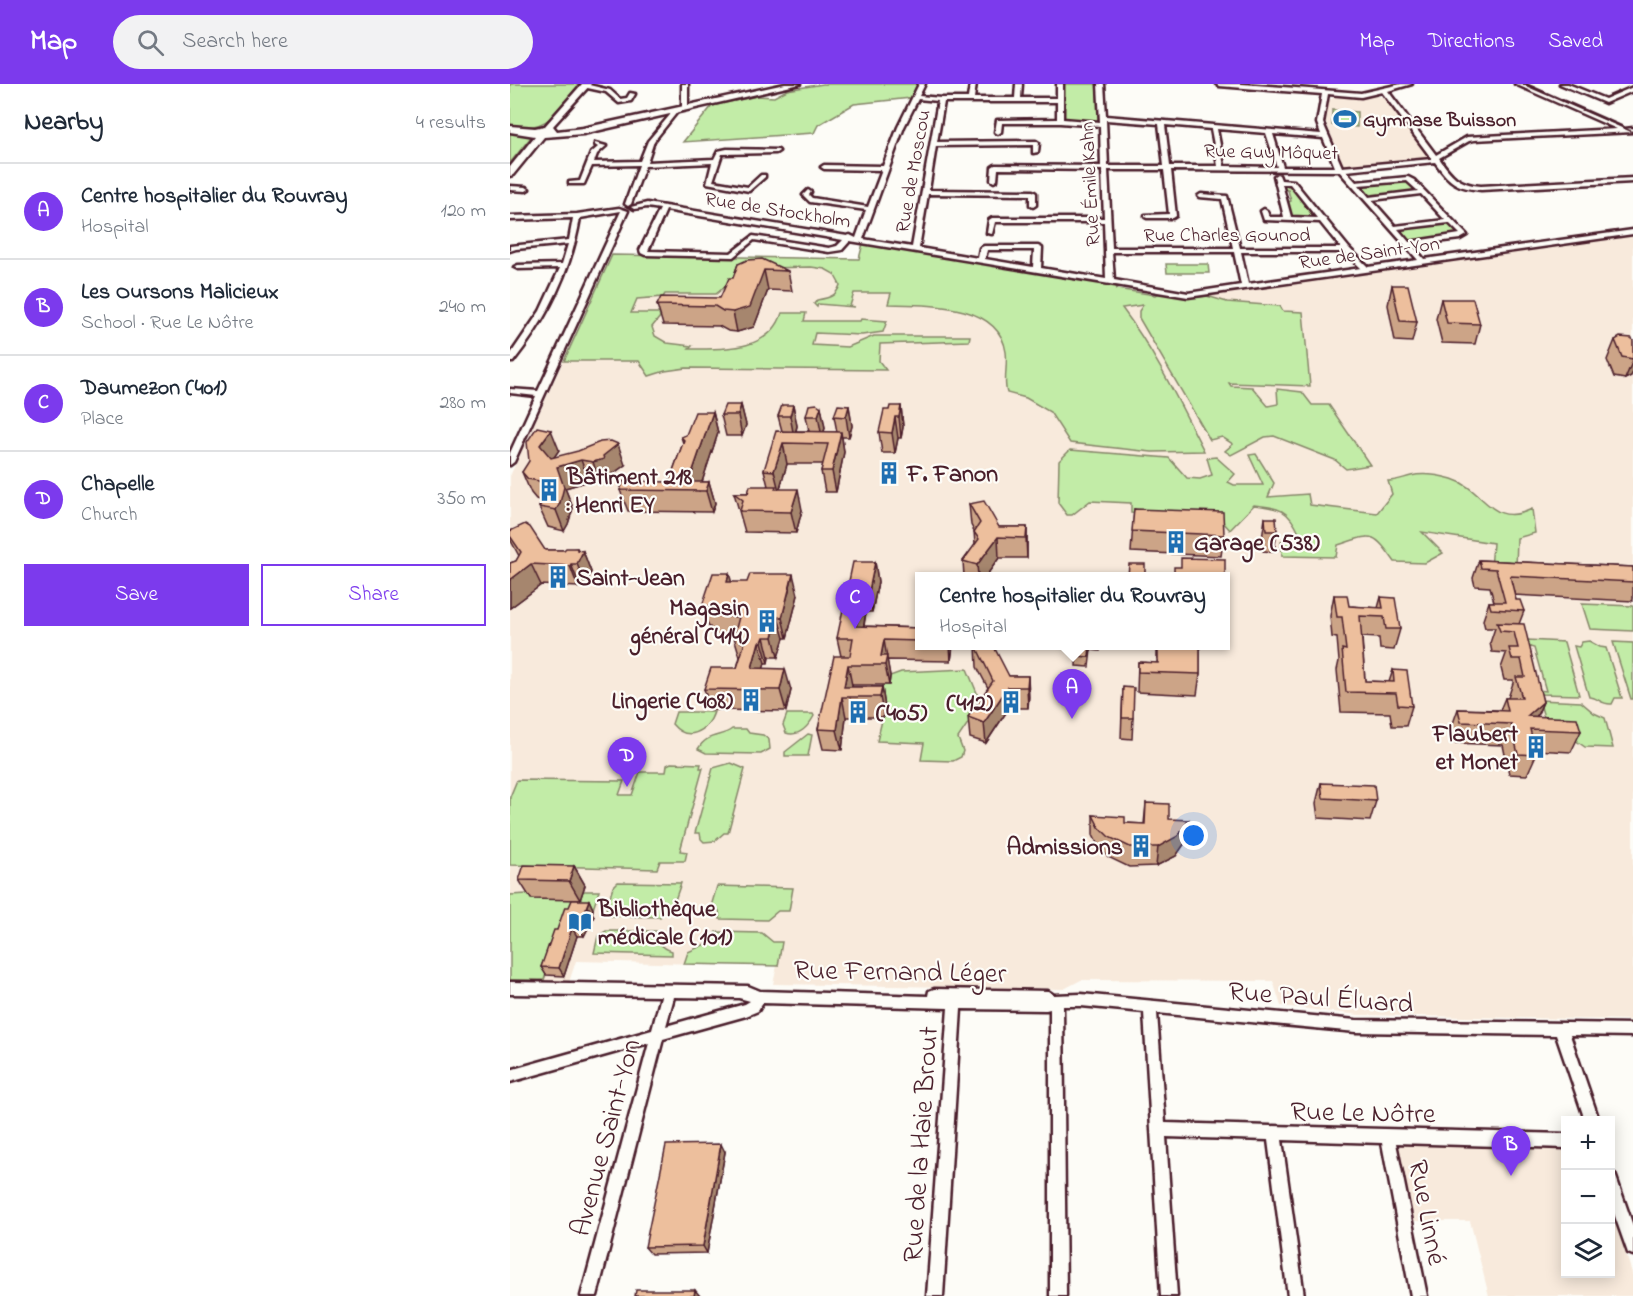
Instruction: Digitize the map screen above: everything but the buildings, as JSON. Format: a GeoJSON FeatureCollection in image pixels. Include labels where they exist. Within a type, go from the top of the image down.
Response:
{"type":"FeatureCollection","features":[{"type":"Feature","properties":{"kind":"street"},"geometry":{"type":"LineString","coordinates":[[685,84],[686,108]]}},
{"type":"Feature","properties":{"kind":"street"},"geometry":{"type":"LineString","coordinates":[[510,129],[538,133],[550,129],[583,130],[796,84]]}},
{"type":"Feature","properties":{"kind":"street","name":"Rue de Stockholm"},"geometry":{"type":"LineString","coordinates":[[510,218],[577,216],[648,205],[859,239],[902,127],[922,84]]}},
{"type":"Feature","properties":{"kind":"street"},"geometry":{"type":"LineString","coordinates":[[971,99],[973,84]]}},
{"type":"Feature","properties":{"kind":"street"},"geometry":{"type":"LineString","coordinates":[[1018,99],[1019,84]]}},
{"type":"Feature","properties":{"kind":"street"},"geometry":{"type":"LineString","coordinates":[[1059,84],[1060,121]]}},
{"type":"Feature","properties":{"kind":"street","name":"Rue Émile Kahn"},"geometry":{"type":"LineString","coordinates":[[1101,84],[1110,282]]}},
{"type":"Feature","properties":{"kind":"street"},"geometry":{"type":"LineString","coordinates":[[1219,84],[1361,95],[1409,84]]}},
{"type":"Feature","properties":{"kind":"street"},"geometry":{"type":"LineString","coordinates":[[1518,84],[1631,131]]}},
{"type":"Feature","properties":{"kind":"street"},"geometry":{"type":"LineString","coordinates":[[1530,84],[1631,131]]}},
{"type":"Feature","properties":{"kind":"street"},"geometry":{"type":"LineString","coordinates":[[1563,84],[1588,95],[1611,100],[1633,89]]}},
{"type":"Feature","properties":{"kind":"street"},"geometry":{"type":"LineString","coordinates":[[550,129],[586,85],[608,92],[619,101],[629,100],[632,94]]}},
{"type":"Feature","properties":{"kind":"street"},"geometry":{"type":"LineString","coordinates":[[1384,90],[1453,181],[1467,187],[1633,180]]}},
{"type":"Feature","properties":{"kind":"street"},"geometry":{"type":"LineString","coordinates":[[1325,93],[1320,123],[1339,168],[1422,261]]}},
{"type":"Feature","properties":{"kind":"street"},"geometry":{"type":"LineString","coordinates":[[1571,102],[1588,95]]}},
{"type":"Feature","properties":{"kind":"street"},"geometry":{"type":"LineString","coordinates":[[916,97],[1060,100]]}},
{"type":"Feature","properties":{"kind":"street","name":"Rue de Moscou"},"geometry":{"type":"LineString","coordinates":[[915,249],[941,99]]}},
{"type":"Feature","properties":{"kind":"street"},"geometry":{"type":"LineString","coordinates":[[510,462],[627,208],[651,141],[675,111]]}},
{"type":"Feature","properties":{"kind":"street"},"geometry":{"type":"LineString","coordinates":[[998,132],[999,121],[1060,121],[1162,123],[1325,136]]}},
{"type":"Feature","properties":{"kind":"street"},"geometry":{"type":"LineString","coordinates":[[1147,216],[1173,216],[1162,123]]}},
{"type":"Feature","properties":{"kind":"street"},"geometry":{"type":"LineString","coordinates":[[1214,127],[1221,166]]}},
{"type":"Feature","properties":{"kind":"street"},"geometry":{"type":"LineString","coordinates":[[1436,159],[1467,139],[1631,131]]}},
{"type":"Feature","properties":{"kind":"street"},"geometry":{"type":"LineString","coordinates":[[1269,132],[1278,167],[1278,182],[1288,219]]}},
{"type":"Feature","properties":{"kind":"street"},"geometry":{"type":"LineString","coordinates":[[510,173],[538,133]]}},
{"type":"Feature","properties":{"kind":"street"},"geometry":{"type":"LineString","coordinates":[[933,144],[1036,143],[1035,152]]}},
{"type":"Feature","properties":{"kind":"street"},"geometry":{"type":"LineString","coordinates":[[572,183],[582,183],[594,153],[603,146],[597,144]]}},
{"type":"Feature","properties":{"kind":"street"},"geometry":{"type":"LineString","coordinates":[[763,176],[749,189],[709,182],[720,152],[776,151]]}},
{"type":"Feature","properties":{"kind":"street","name":"Rue Guy Môquet"},"geometry":{"type":"LineString","coordinates":[[994,180],[995,167],[1339,168],[1436,159]]}},
{"type":"Feature","properties":{"kind":"street"},"geometry":{"type":"LineString","coordinates":[[590,164],[716,161]]}},
{"type":"Feature","properties":{"kind":"street"},"geometry":{"type":"LineString","coordinates":[[824,167],[887,168]]}},
{"type":"Feature","properties":{"kind":"street"},"geometry":{"type":"LineString","coordinates":[[1353,184],[1408,179],[1464,235],[1407,244]]}},
{"type":"Feature","properties":{"kind":"street"},"geometry":{"type":"LineString","coordinates":[[1278,182],[1292,182],[1346,250],[1365,268]]}},
{"type":"Feature","properties":{"kind":"street"},"geometry":{"type":"LineString","coordinates":[[510,188],[526,189]]}},
{"type":"Feature","properties":{"kind":"street"},"geometry":{"type":"LineString","coordinates":[[808,192],[806,195],[810,200],[870,209]]}},
{"type":"Feature","properties":{"kind":"street"},"geometry":{"type":"LineString","coordinates":[[925,192],[1033,193],[1033,205]]}},
{"type":"Feature","properties":{"kind":"street"},"geometry":{"type":"LineString","coordinates":[[1367,199],[1423,192]]}},
{"type":"Feature","properties":{"kind":"street"},"geometry":{"type":"LineString","coordinates":[[1202,196],[1225,197],[1245,287]]}},
{"type":"Feature","properties":{"kind":"street"},"geometry":{"type":"LineString","coordinates":[[664,208],[645,253],[733,255],[753,238],[829,250],[839,248],[850,237]]}},
{"type":"Feature","properties":{"kind":"street"},"geometry":{"type":"LineString","coordinates":[[1264,211],[1266,219],[1324,220]]}},
{"type":"Feature","properties":{"kind":"street"},"geometry":{"type":"LineString","coordinates":[[510,360],[536,325],[564,266],[577,216]]}},
{"type":"Feature","properties":{"kind":"street"},"geometry":{"type":"LineString","coordinates":[[510,227],[519,219]]}},
{"type":"Feature","properties":{"kind":"street"},"geometry":{"type":"LineString","coordinates":[[990,233],[992,220],[1107,220]]}},
{"type":"Feature","properties":{"kind":"street"},"geometry":{"type":"LineString","coordinates":[[1393,228],[1450,220]]}},
{"type":"Feature","properties":{"kind":"street","name":"Rue de Saint-Yon"},"geometry":{"type":"LineString","coordinates":[[859,239],[1188,295],[1365,268],[1633,232]]}},
{"type":"Feature","properties":{"kind":"street"},"geometry":{"type":"LineString","coordinates":[[510,252],[514,247],[572,242]]}},
{"type":"Feature","properties":{"kind":"street"},"geometry":{"type":"LineString","coordinates":[[981,260],[984,248],[1038,248],[1037,270]]}},
{"type":"Feature","properties":{"kind":"street","name":"Rue Charles Gounod"},"geometry":{"type":"LineString","coordinates":[[1108,250],[1346,250]]}},
{"type":"Feature","properties":{"kind":"street"},"geometry":{"type":"LineString","coordinates":[[518,267],[564,266]]}},
{"type":"Feature","properties":{"kind":"street"},"geometry":{"type":"LineString","coordinates":[[510,391],[542,394]]}},
{"type":"Feature","properties":{"kind":"street","name":"Rue Fernand Léger"},"geometry":{"type":"LineString","coordinates":[[510,988],[742,993],[761,991],[955,999],[1008,1004]]}},
{"type":"Feature","properties":{"kind":"street","name":"Avenue Saint-Yon"},"geometry":{"type":"LineString","coordinates":[[589,1296],[669,991]]}},
{"type":"Feature","properties":{"kind":"street","name":"Rue Fernand Léger"},"geometry":{"type":"LineString","coordinates":[[742,993],[760,997],[955,999],[1052,997],[1056,999]]}},
{"type":"Feature","properties":{"kind":"street"},"geometry":{"type":"LineString","coordinates":[[510,1076],[746,1010],[753,1007],[760,997]]}},
{"type":"Feature","properties":{"kind":"street","name":"Rue de la Haie Brout"},"geometry":{"type":"LineString","coordinates":[[935,1296],[955,999]]}},
{"type":"Feature","properties":{"kind":"street"},"geometry":{"type":"LineString","coordinates":[[1056,999],[1058,1296]]}},
{"type":"Feature","properties":{"kind":"street","name":"Rue Paul Éluard"},"geometry":{"type":"LineString","coordinates":[[1008,1004],[1046,1004],[1056,999],[1356,1026],[1633,1030]]}},
{"type":"Feature","properties":{"kind":"street"},"geometry":{"type":"LineString","coordinates":[[1150,1007],[1170,1296]]}},
{"type":"Feature","properties":{"kind":"street"},"geometry":{"type":"LineString","coordinates":[[1561,1029],[1591,1116]]}},
{"type":"Feature","properties":{"kind":"street","name":"Rue Le Nôtre"},"geometry":{"type":"LineString","coordinates":[[1158,1130],[1561,1141]]}},
{"type":"Feature","properties":{"kind":"street"},"geometry":{"type":"LineString","coordinates":[[1274,1134],[1296,1296]]}},
{"type":"Feature","properties":{"kind":"street","name":"Rue Linné"},"geometry":{"type":"LineString","coordinates":[[1388,1137],[1419,1296]]}},
{"type":"Feature","properties":{"kind":"street"},"geometry":{"type":"LineString","coordinates":[[1615,1192],[1633,1248]]}},
{"type":"Feature","properties":{"kind":"shaded area"},"geometry":{"type":"Polygon","coordinates":[[[1373,95],[1386,98],[1432,158],[1346,167],[1342,164],[1326,122],[1328,101],[1336,96],[1362,98],[1373,95]]]}},
{"type":"Feature","properties":{"kind":"shaded area"},"geometry":{"type":"Polygon","coordinates":[[[1633,236],[1633,1020],[1359,1015],[1281,1006],[1273,981],[1081,980],[1064,989],[773,984],[777,966],[576,961],[569,982],[510,980],[510,476],[612,255],[859,259],[863,243],[1109,285],[1122,308],[1633,236]]]}},
{"type":"Feature","properties":{"kind":"shaded area"},"geometry":{"type":"Polygon","coordinates":[[[1402,1144],[1561,1148],[1561,1278],[1615,1278],[1615,1220],[1633,1276],[1633,1296],[1489,1296],[1470,1221],[1413,1221],[1399,1148],[1402,1144]]]}},
{"type":"Feature","properties":{"kind":"green space"},"geometry":{"type":"Polygon","coordinates":[[[510,84],[575,84],[578,86],[556,113],[543,123],[534,126],[510,127],[510,84]]]}},
{"type":"Feature","properties":{"kind":"green space"},"geometry":{"type":"Polygon","coordinates":[[[823,84],[918,84],[911,98],[854,104],[818,125],[814,133],[683,142],[712,106],[757,96],[774,97],[787,90],[823,84]]]}},
{"type":"Feature","properties":{"kind":"green space"},"geometry":{"type":"Polygon","coordinates":[[[1062,84],[1097,84],[1098,122],[1062,120],[1062,84]]]}},
{"type":"Feature","properties":{"kind":"green space","name":"Gymnase Buisson"},"geometry":{"type":"Polygon","coordinates":[[[1332,110],[1357,112],[1357,127],[1332,125],[1332,110]]]}},
{"type":"Feature","properties":{"kind":"green space"},"geometry":{"type":"Polygon","coordinates":[[[510,132],[527,134],[531,137],[510,163],[510,132]]]}},
{"type":"Feature","properties":{"kind":"green space"},"geometry":{"type":"Polygon","coordinates":[[[1407,180],[1419,191],[1369,198],[1358,185],[1407,180]]]}},
{"type":"Feature","properties":{"kind":"green space"},"geometry":{"type":"Polygon","coordinates":[[[1284,184],[1291,185],[1318,218],[1290,217],[1287,202],[1291,201],[1288,190],[1284,190],[1284,184]]]}},
{"type":"Feature","properties":{"kind":"green space"},"geometry":{"type":"Polygon","coordinates":[[[1449,222],[1461,235],[1409,242],[1397,229],[1449,222]]]}},
{"type":"Feature","properties":{"kind":"green space"},"geometry":{"type":"Polygon","coordinates":[[[863,243],[1117,286],[1116,289],[1188,298],[1207,296],[1227,302],[1280,306],[1283,311],[1303,312],[1310,386],[1229,383],[1231,386],[1252,387],[1268,406],[1278,404],[1277,389],[1302,392],[1312,405],[1329,405],[1370,465],[1346,469],[1335,460],[1274,436],[1265,437],[1231,455],[1225,451],[1233,444],[1222,437],[1210,440],[1139,318],[1139,311],[1143,305],[1122,308],[1156,360],[1204,451],[1152,452],[1070,443],[1050,412],[1026,398],[1007,393],[1006,352],[1000,336],[990,324],[975,315],[940,306],[888,304],[891,293],[854,293],[850,306],[855,307],[818,304],[817,307],[814,304],[817,300],[828,298],[840,285],[834,274],[825,269],[811,267],[768,268],[733,280],[716,294],[665,294],[663,297],[637,299],[631,313],[659,313],[660,317],[652,327],[655,336],[667,343],[692,346],[689,349],[730,348],[756,342],[776,326],[782,313],[806,313],[804,321],[860,321],[861,319],[887,321],[883,332],[862,335],[815,333],[812,345],[848,347],[874,336],[970,336],[969,341],[880,344],[879,361],[886,370],[686,368],[649,376],[639,361],[564,361],[612,255],[859,259],[863,243]]]}},
{"type":"Feature","properties":{"kind":"green space"},"geometry":{"type":"Polygon","coordinates":[[[1166,264],[1208,264],[1209,273],[1167,273],[1166,264]]]}},
{"type":"Feature","properties":{"kind":"green space"},"geometry":{"type":"Polygon","coordinates":[[[1070,450],[1169,458],[1187,478],[1200,479],[1212,475],[1207,458],[1216,457],[1235,474],[1228,482],[1234,485],[1263,485],[1249,455],[1256,454],[1274,483],[1268,497],[1308,494],[1310,505],[1377,513],[1392,494],[1388,481],[1416,475],[1443,477],[1463,484],[1497,511],[1518,514],[1532,509],[1535,533],[1517,538],[1516,569],[1491,569],[1493,543],[1422,532],[1443,553],[1425,563],[1395,562],[1381,544],[1371,537],[1338,545],[1336,557],[1282,556],[1281,541],[1299,533],[1287,514],[1270,507],[1254,505],[1230,530],[1222,521],[1210,517],[1131,513],[1131,503],[1090,501],[1072,515],[1067,515],[1058,503],[1059,461],[1070,450]]]}},
{"type":"Feature","properties":{"kind":"green space"},"geometry":{"type":"Polygon","coordinates":[[[1582,604],[1633,606],[1633,631],[1590,629],[1582,604]]]}},
{"type":"Feature","properties":{"kind":"green space"},"geometry":{"type":"Polygon","coordinates":[[[1527,640],[1564,642],[1579,695],[1540,694],[1537,690],[1546,691],[1534,648],[1526,646],[1527,640]]]}},
{"type":"Feature","properties":{"kind":"green space"},"geometry":{"type":"Polygon","coordinates":[[[1589,641],[1606,648],[1622,698],[1615,698],[1612,704],[1589,697],[1574,646],[1579,647],[1582,642],[1589,641]]]}},
{"type":"Feature","properties":{"kind":"green space"},"geometry":{"type":"Polygon","coordinates":[[[1613,642],[1633,643],[1633,699],[1631,699],[1613,642]]]}},
{"type":"Feature","properties":{"kind":"green space"},"geometry":{"type":"Polygon","coordinates":[[[967,669],[980,700],[979,707],[958,738],[963,751],[961,757],[953,761],[921,760],[924,743],[877,741],[885,708],[878,708],[882,685],[889,685],[890,676],[901,672],[967,669]]]}},
{"type":"Feature","properties":{"kind":"green space"},"geometry":{"type":"Polygon","coordinates":[[[1539,700],[1581,702],[1594,713],[1605,718],[1613,748],[1585,747],[1572,738],[1550,738],[1539,700]]]}},
{"type":"Feature","properties":{"kind":"green space"},"geometry":{"type":"Polygon","coordinates":[[[676,712],[714,712],[702,730],[690,734],[678,730],[672,724],[676,712]]]}},
{"type":"Feature","properties":{"kind":"green space"},"geometry":{"type":"Polygon","coordinates":[[[787,714],[813,714],[814,716],[803,730],[791,734],[786,733],[783,725],[787,714]]]}},
{"type":"Feature","properties":{"kind":"green space"},"geometry":{"type":"Polygon","coordinates":[[[732,729],[746,729],[749,733],[763,735],[769,740],[770,749],[761,754],[706,753],[698,749],[706,740],[732,729]]]}},
{"type":"Feature","properties":{"kind":"green space"},"geometry":{"type":"Polygon","coordinates":[[[808,734],[812,735],[808,756],[785,756],[785,752],[808,734]]]}},
{"type":"Feature","properties":{"kind":"green space"},"geometry":{"type":"Polygon","coordinates":[[[671,763],[701,764],[700,768],[703,768],[680,851],[687,852],[685,861],[660,861],[657,869],[510,865],[510,797],[517,780],[624,781],[619,795],[632,795],[640,772],[666,772],[667,765],[671,763]]]}},
{"type":"Feature","properties":{"kind":"green space"},"geometry":{"type":"Polygon","coordinates":[[[731,763],[745,769],[728,833],[724,833],[715,841],[704,842],[700,833],[695,833],[713,768],[731,763]]]}},
{"type":"Feature","properties":{"kind":"green space"},"geometry":{"type":"Polygon","coordinates":[[[618,882],[681,883],[674,903],[660,917],[611,916],[606,910],[613,887],[618,882]]]}},
{"type":"Feature","properties":{"kind":"green space"},"geometry":{"type":"Polygon","coordinates":[[[717,886],[793,888],[789,911],[778,911],[767,920],[720,919],[719,911],[712,903],[717,886]]]}},
{"type":"Feature","properties":{"kind":"green space"},"geometry":{"type":"Polygon","coordinates":[[[599,891],[593,909],[577,908],[558,938],[544,980],[510,980],[510,895],[599,891]]]}},
{"type":"Feature","properties":{"kind":"green space"},"geometry":{"type":"Polygon","coordinates":[[[606,931],[656,931],[658,941],[672,951],[672,955],[594,953],[598,936],[606,931]]]}},
{"type":"Feature","properties":{"kind":"green space"},"geometry":{"type":"Polygon","coordinates":[[[716,932],[762,933],[773,942],[782,942],[778,966],[684,964],[688,952],[706,944],[716,932]]]}},
{"type":"Feature","properties":{"kind":"tram line"},"geometry":{"type":"LineString","coordinates":[[1523,84],[1633,132]]}},
{"type":"Feature","properties":{"kind":"place","name":"Gymnase Buisson"},"geometry":{"type":"Point","coordinates":[1345,119]}},
{"type":"Feature","properties":{"kind":"place","name":"F. Fanon"},"geometry":{"type":"Point","coordinates":[889,473]}},
{"type":"Feature","properties":{"kind":"place","name":"Bâtiment 218 : Henri EY"},"geometry":{"type":"Point","coordinates":[549,490]}},
{"type":"Feature","properties":{"kind":"place","name":"Garage (538)"},"geometry":{"type":"Point","coordinates":[1176,542]}},
{"type":"Feature","properties":{"kind":"place","name":"Saint-Jean"},"geometry":{"type":"Point","coordinates":[558,577]}},
{"type":"Feature","properties":{"kind":"place","name":"Magasin général (414)"},"geometry":{"type":"Point","coordinates":[767,621]}},
{"type":"Feature","properties":{"kind":"place","name":"Daumezon (401)"},"geometry":{"type":"Point","coordinates":[855,629]}},
{"type":"Feature","properties":{"kind":"place","name":"Lingerie (408)"},"geometry":{"type":"Point","coordinates":[751,700]}},
{"type":"Feature","properties":{"kind":"place","name":"(412)"},"geometry":{"type":"Point","coordinates":[1011,702]}},
{"type":"Feature","properties":{"kind":"place","name":"(405)"},"geometry":{"type":"Point","coordinates":[858,712]}},
{"type":"Feature","properties":{"kind":"place","name":"Centre hospitalier du Rouvray"},"geometry":{"type":"Point","coordinates":[1072,719]}},
{"type":"Feature","properties":{"kind":"place","name":"Flaubert et Monet"},"geometry":{"type":"Point","coordinates":[1536,747]}},
{"type":"Feature","properties":{"kind":"place","name":"Chapelle"},"geometry":{"type":"Point","coordinates":[627,787]}},
{"type":"Feature","properties":{"kind":"place","name":"Admissions"},"geometry":{"type":"Point","coordinates":[1141,846]}},
{"type":"Feature","properties":{"kind":"place","name":"Bibliothèque médicale (101)"},"geometry":{"type":"Point","coordinates":[580,922]}},
{"type":"Feature","properties":{"kind":"place","name":"Les Oursons Malicieux"},"geometry":{"type":"Point","coordinates":[1511,1176]}}]}
